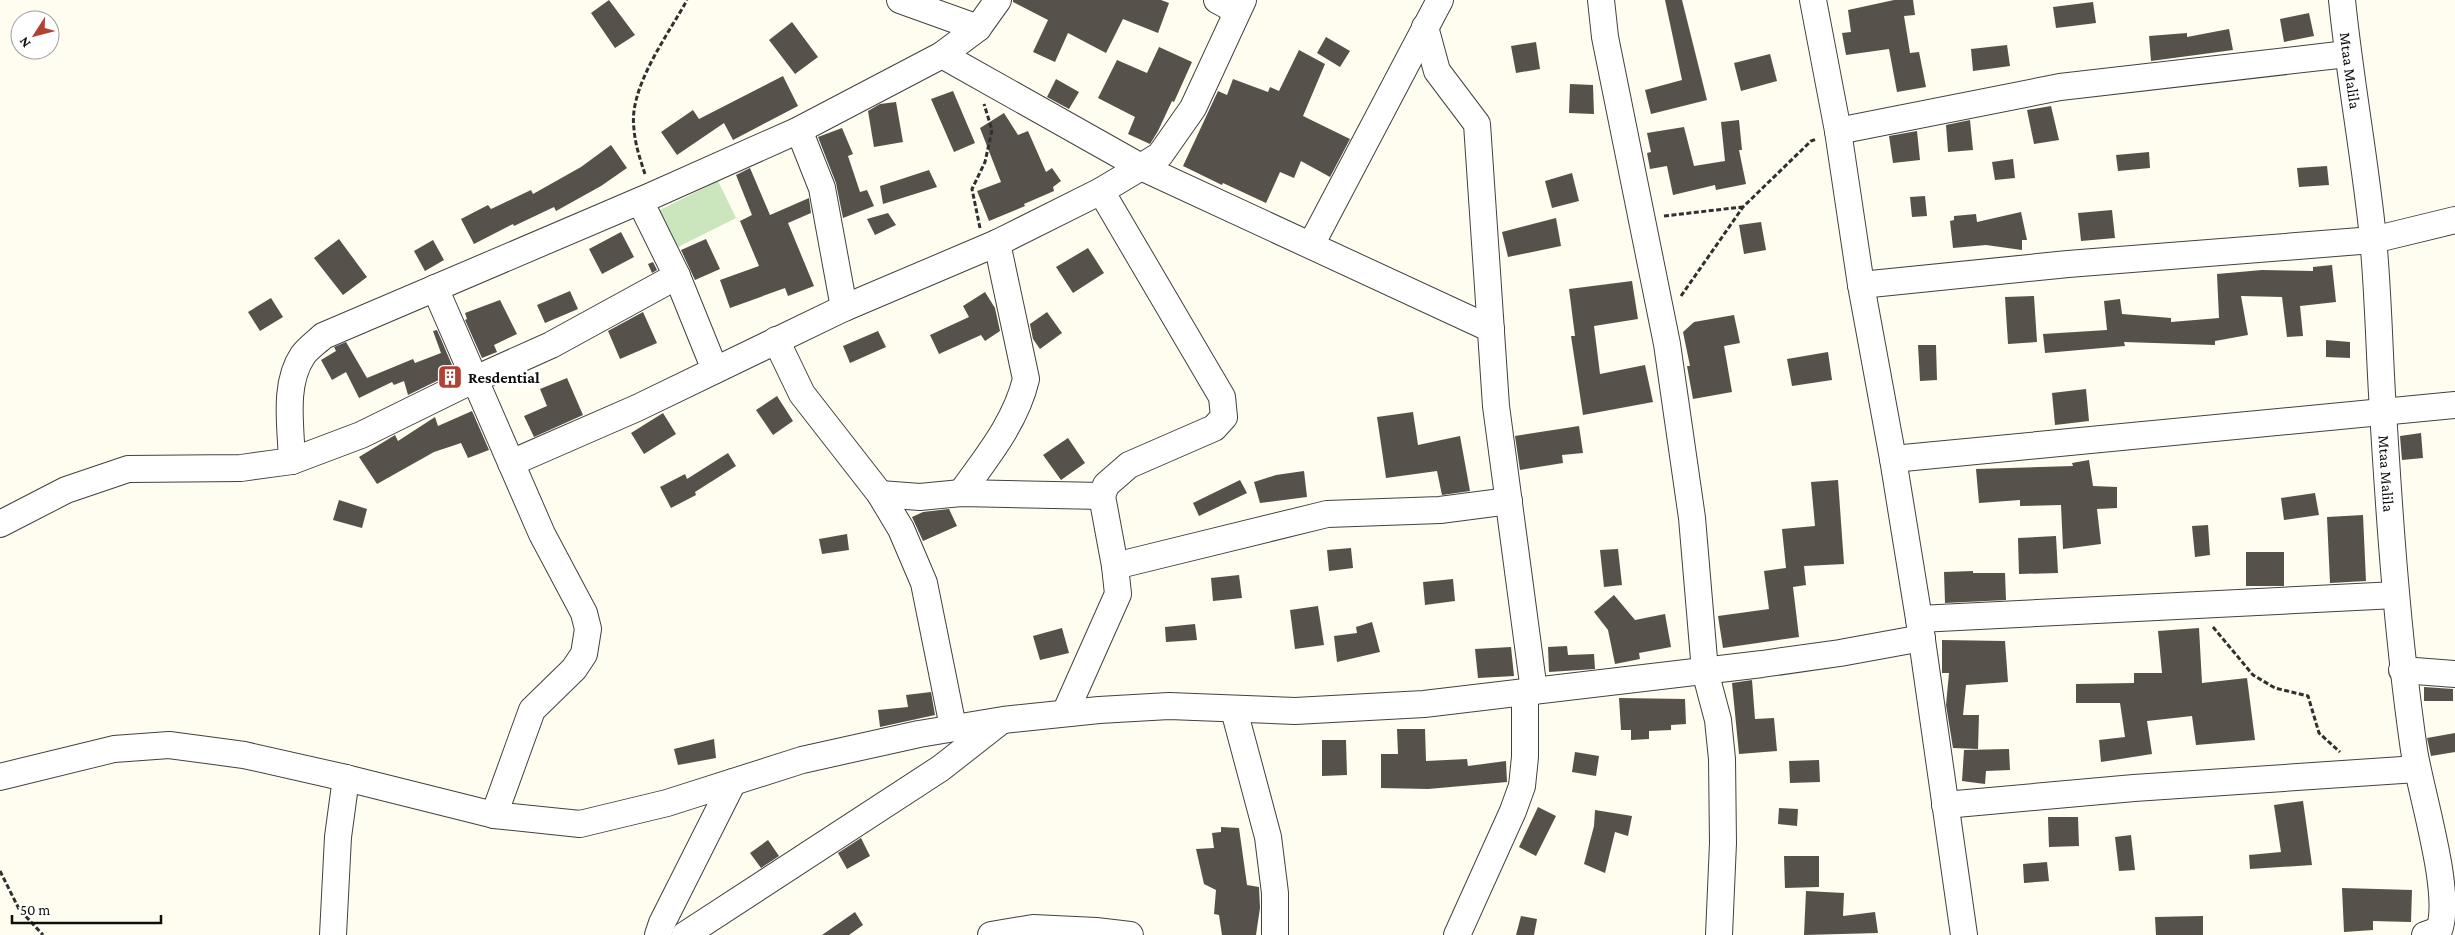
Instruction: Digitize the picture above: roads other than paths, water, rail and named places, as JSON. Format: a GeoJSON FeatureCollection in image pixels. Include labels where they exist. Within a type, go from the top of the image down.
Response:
{"type":"FeatureCollection","features":[{"type":"Feature","properties":{"kind":"street"},"geometry":{"type":"LineString","coordinates":[[900,0],[978,28]]}},
{"type":"Feature","properties":{"kind":"street"},"geometry":{"type":"LineString","coordinates":[[292,461],[290,407],[294,374],[304,354],[323,336],[646,198],[799,130],[942,54],[978,28],[998,0]]}},
{"type":"Feature","properties":{"kind":"street"},"geometry":{"type":"LineString","coordinates":[[1310,245],[1440,0]]}},
{"type":"Feature","properties":{"kind":"street"},"geometry":{"type":"LineString","coordinates":[[1601,0],[1605,37],[1667,344],[1692,518],[1705,671],[1718,720],[1722,759],[1723,843],[1719,935]]}},
{"type":"Feature","properties":{"kind":"street"},"geometry":{"type":"LineString","coordinates":[[1813,0],[1838,131],[1861,285],[1893,459],[1920,629],[1964,935]]}},
{"type":"Feature","properties":{"kind":"street","name":"Mtaa Malila"},"geometry":{"type":"LineString","coordinates":[[2342,0],[2347,54],[2363,152],[2373,240],[2383,413],[2402,670],[2417,769],[2443,892],[2444,918],[2435,933]]}},
{"type":"Feature","properties":{"kind":"street"},"geometry":{"type":"LineString","coordinates":[[510,463],[637,408],[844,308],[992,245],[1141,168],[1160,154],[1193,108],[1233,4]]}},
{"type":"Feature","properties":{"kind":"street"},"geometry":{"type":"LineString","coordinates":[[1425,27],[1437,71],[1477,124],[1496,406],[1509,501],[1530,692],[1522,786],[1513,811],[1457,935]]}},
{"type":"Feature","properties":{"kind":"street"},"geometry":{"type":"LineString","coordinates":[[942,54],[975,75],[1141,168],[1491,329]]}},
{"type":"Feature","properties":{"kind":"street"},"geometry":{"type":"LineString","coordinates":[[1838,131],[2060,87],[2347,54]]}},
{"type":"Feature","properties":{"kind":"street"},"geometry":{"type":"LineString","coordinates":[[799,130],[822,188],[844,308]]}},
{"type":"Feature","properties":{"kind":"street"},"geometry":{"type":"LineString","coordinates":[[1065,713],[1118,594],[1115,566],[1102,496],[1106,485],[1128,465],[1214,428],[1224,417],[1222,398],[1101,190]]}},
{"type":"Feature","properties":{"kind":"street"},"geometry":{"type":"LineString","coordinates":[[646,198],[715,370]]}},
{"type":"Feature","properties":{"kind":"street"},"geometry":{"type":"LineString","coordinates":[[1861,285],[2068,264],[2373,240],[2455,220]]}},
{"type":"Feature","properties":{"kind":"street"},"geometry":{"type":"LineString","coordinates":[[961,493],[1002,437],[1023,393],[1026,379],[992,245]]}},
{"type":"Feature","properties":{"kind":"street"},"geometry":{"type":"LineString","coordinates":[[0,524],[66,490],[128,469],[241,468],[292,461],[361,435],[473,380],[551,345],[677,276]]}},
{"type":"Feature","properties":{"kind":"street"},"geometry":{"type":"LineString","coordinates":[[435,288],[473,380],[542,534],[584,613],[588,630],[584,654],[574,669],[532,710],[494,815]]}},
{"type":"Feature","properties":{"kind":"street"},"geometry":{"type":"LineString","coordinates":[[776,340],[802,394],[880,494],[901,529],[924,584],[953,727]]}},
{"type":"Feature","properties":{"kind":"street"},"geometry":{"type":"LineString","coordinates":[[1893,459],[2455,405]]}},
{"type":"Feature","properties":{"kind":"street"},"geometry":{"type":"LineString","coordinates":[[880,494],[920,497],[961,493],[1102,496]]}},
{"type":"Feature","properties":{"kind":"street"},"geometry":{"type":"LineString","coordinates":[[1115,566],[1327,514],[1440,510],[1509,501]]}},
{"type":"Feature","properties":{"kind":"street"},"geometry":{"type":"LineString","coordinates":[[0,777],[114,749],[169,745],[244,755],[494,815],[580,824],[668,803],[802,760],[953,727],[1003,720],[1065,713],[1169,706],[1234,710],[1368,708],[1530,692],[1840,653],[1920,629],[2190,606],[2396,595]]}},
{"type":"Feature","properties":{"kind":"street"},"geometry":{"type":"LineString","coordinates":[[2402,670],[2455,674]]}},
{"type":"Feature","properties":{"kind":"street"},"geometry":{"type":"LineString","coordinates":[[1234,710],[1268,837],[1275,893],[1275,935]]}},
{"type":"Feature","properties":{"kind":"street"},"geometry":{"type":"LineString","coordinates":[[703,931],[941,768],[1003,720]]}},
{"type":"Feature","properties":{"kind":"street"},"geometry":{"type":"LineString","coordinates":[[1945,805],[2134,788],[2417,769]]}},
{"type":"Feature","properties":{"kind":"street"},"geometry":{"type":"LineString","coordinates":[[333,935],[338,838],[346,778]]}},
{"type":"Feature","properties":{"kind":"street"},"geometry":{"type":"LineString","coordinates":[[658,935],[662,923],[733,782]]}},
{"type":"Feature","properties":{"kind":"street"},"geometry":{"type":"LineString","coordinates":[[991,935],[1034,928],[1096,930],[1130,935]]}},
{"type":"Feature","properties":{"kind":"place","name":"Resdential"},"geometry":{"type":"Point","coordinates":[450,377]}}]}
